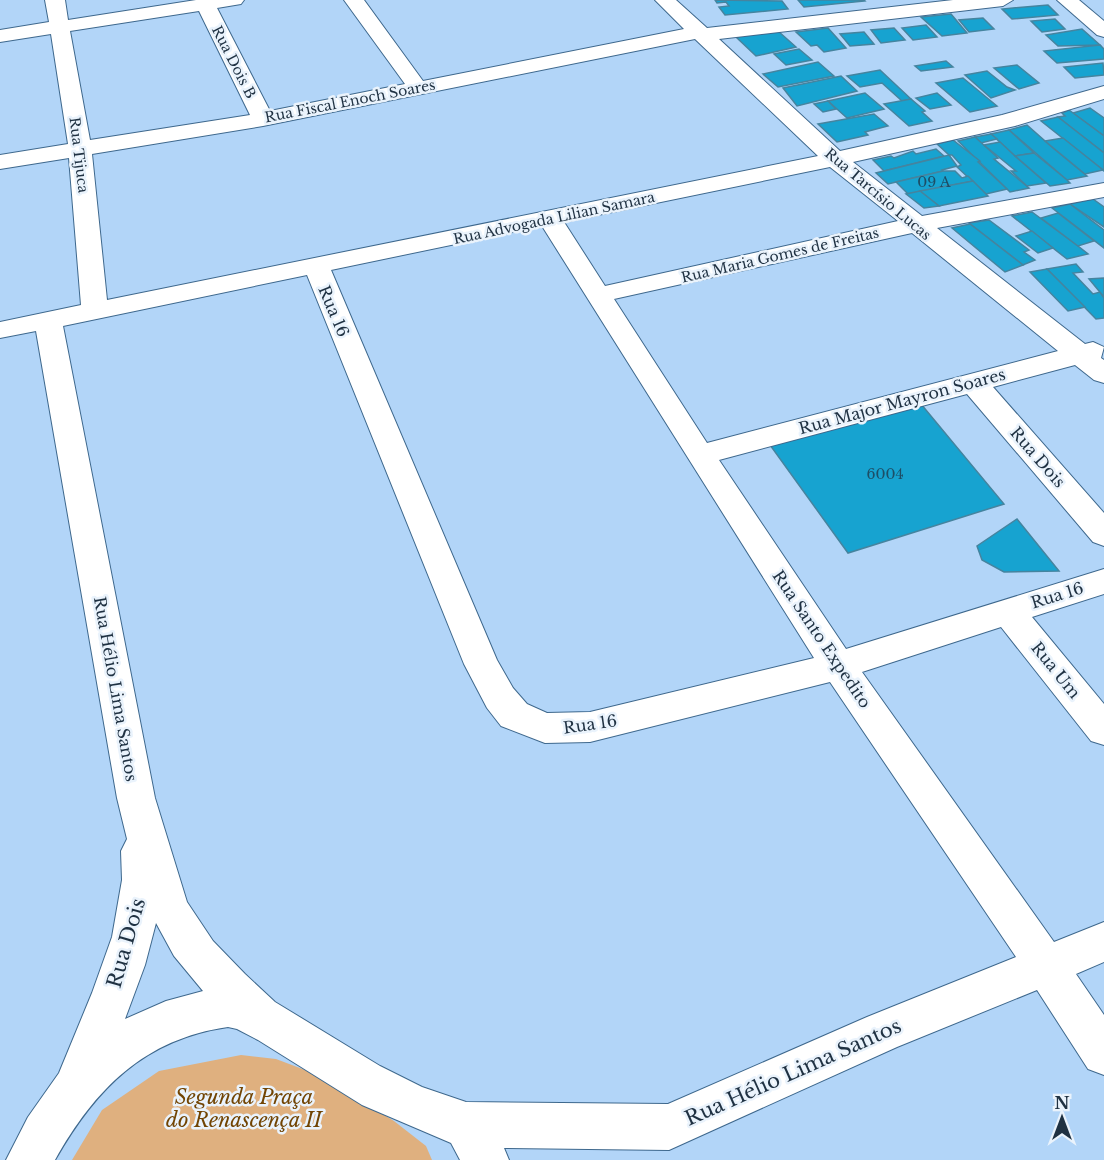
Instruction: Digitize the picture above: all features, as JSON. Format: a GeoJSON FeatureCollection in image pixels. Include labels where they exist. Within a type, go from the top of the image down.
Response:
{"type":"FeatureCollection","features":[{"type":"Feature","properties":{"kind":"street","name":"Rua Tijuca"},"geometry":{"type":"LineString","coordinates":[[55,0],[80,150],[95,310]]}},
{"type":"Feature","properties":{"kind":"street"},"geometry":{"type":"LineString","coordinates":[[0,36],[234,0]]}},
{"type":"Feature","properties":{"kind":"street"},"geometry":{"type":"LineString","coordinates":[[354,0],[418,88]]}},
{"type":"Feature","properties":{"kind":"street","name":"Rua Tarcísio Lucas"},"geometry":{"type":"LineString","coordinates":[[664,0],[835,159],[914,225],[1092,351],[1104,374]]}},
{"type":"Feature","properties":{"kind":"street","name":"Rua Fiscal Enoch Soares"},"geometry":{"type":"LineString","coordinates":[[0,162],[263,119],[700,33],[1003,0]]}},
{"type":"Feature","properties":{"kind":"street"},"geometry":{"type":"LineString","coordinates":[[1068,0],[1104,31]]}},
{"type":"Feature","properties":{"kind":"street","name":"Rua Dois B"},"geometry":{"type":"LineString","coordinates":[[205,4],[263,119]]}},
{"type":"Feature","properties":{"kind":"street","name":"Rua Advogada Lilian Samara"},"geometry":{"type":"LineString","coordinates":[[0,330],[835,159],[1007,121],[1104,92]]}},
{"type":"Feature","properties":{"kind":"street","name":"Rua Maria Gomes de Freitas"},"geometry":{"type":"LineString","coordinates":[[599,295],[914,225],[1104,190]]}},
{"type":"Feature","properties":{"kind":"street","name":"Rua Santo Expedito"},"geometry":{"type":"LineString","coordinates":[[550,219],[838,666],[1046,964],[1104,1053]]}},
{"type":"Feature","properties":{"kind":"street","name":"Rua 16"},"geometry":{"type":"LineString","coordinates":[[316,266],[481,664],[500,698],[514,715],[545,728],[590,727],[838,666],[1007,610],[1104,581]]}},
{"type":"Feature","properties":{"kind":"street","name":"Rua Hélio Lima Santos"},"geometry":{"type":"LineString","coordinates":[[48,320],[136,798],[151,859],[179,928],[222,982],[264,1021],[387,1093],[439,1116],[476,1142],[669,1127],[882,1032],[1104,942]]}},
{"type":"Feature","properties":{"kind":"street","name":"Rua Major Mayron Soares"},"geometry":{"type":"LineString","coordinates":[[700,455],[1092,351]]}},
{"type":"Feature","properties":{"kind":"street","name":"Rua Dois"},"geometry":{"type":"LineString","coordinates":[[972,381],[1104,534]]}},
{"type":"Feature","properties":{"kind":"street","name":"Rua Um"},"geometry":{"type":"LineString","coordinates":[[1007,610],[1104,730]]}},
{"type":"Feature","properties":{"kind":"street","name":"Rua Dois"},"geometry":{"type":"LineString","coordinates":[[78,1082],[130,946],[137,919],[142,892],[142,862],[136,798]]}},
{"type":"Feature","properties":{"kind":"street"},"geometry":{"type":"LineString","coordinates":[[29,1160],[50,1123],[78,1082],[112,1050],[171,1020],[233,1006],[264,1021]]}},
{"type":"Feature","properties":{"kind":"green space","name":"Segunda Praça do Renascença II"},"geometry":{"type":"Polygon","coordinates":[[[241,1055],[276,1059],[321,1076],[394,1121],[426,1146],[432,1160],[72,1160],[102,1110],[159,1071],[241,1055]]]}},
{"type":"Feature","properties":{"kind":"building"},"geometry":{"type":"Polygon","coordinates":[[[715,0],[782,1],[788,9],[725,15],[719,7],[729,6],[726,2],[717,3],[715,0]]]}},
{"type":"Feature","properties":{"kind":"building"},"geometry":{"type":"Polygon","coordinates":[[[798,0],[864,0],[865,1],[804,7],[798,0]]]}},
{"type":"Feature","properties":{"kind":"building"},"geometry":{"type":"Polygon","coordinates":[[[1048,5],[1058,15],[1012,19],[1002,9],[1048,5]]]}},
{"type":"Feature","properties":{"kind":"building"},"geometry":{"type":"Polygon","coordinates":[[[951,14],[967,33],[942,36],[921,17],[951,14]]]}},
{"type":"Feature","properties":{"kind":"building"},"geometry":{"type":"Polygon","coordinates":[[[983,18],[994,29],[969,32],[959,20],[983,18]]]}},
{"type":"Feature","properties":{"kind":"building"},"geometry":{"type":"Polygon","coordinates":[[[1055,19],[1065,29],[1042,32],[1031,21],[1055,19]]]}},
{"type":"Feature","properties":{"kind":"building"},"geometry":{"type":"Polygon","coordinates":[[[926,25],[937,37],[913,40],[902,28],[926,25]]]}},
{"type":"Feature","properties":{"kind":"building"},"geometry":{"type":"Polygon","coordinates":[[[828,28],[846,48],[824,52],[817,45],[811,46],[796,32],[828,28]]]}},
{"type":"Feature","properties":{"kind":"building"},"geometry":{"type":"Polygon","coordinates":[[[894,28],[905,40],[881,43],[871,30],[894,28]]]}},
{"type":"Feature","properties":{"kind":"building"},"geometry":{"type":"Polygon","coordinates":[[[1082,29],[1100,45],[1058,46],[1046,35],[1082,29]]]}},
{"type":"Feature","properties":{"kind":"building"},"geometry":{"type":"Polygon","coordinates":[[[778,31],[796,47],[756,56],[736,37],[778,31]]]}},
{"type":"Feature","properties":{"kind":"building"},"geometry":{"type":"Polygon","coordinates":[[[864,32],[874,44],[850,46],[840,34],[864,32]]]}},
{"type":"Feature","properties":{"kind":"building"},"geometry":{"type":"Polygon","coordinates":[[[1100,45],[1104,49],[1104,59],[1057,63],[1044,51],[1100,45]]]}},
{"type":"Feature","properties":{"kind":"building"},"geometry":{"type":"Polygon","coordinates":[[[799,49],[812,60],[786,65],[774,54],[799,49]]]}},
{"type":"Feature","properties":{"kind":"building"},"geometry":{"type":"Polygon","coordinates":[[[946,61],[953,67],[921,71],[915,66],[946,61]]]}},
{"type":"Feature","properties":{"kind":"building"},"geometry":{"type":"Polygon","coordinates":[[[818,62],[834,76],[778,87],[763,74],[818,62]]]}},
{"type":"Feature","properties":{"kind":"building"},"geometry":{"type":"Polygon","coordinates":[[[1103,63],[1104,75],[1075,78],[1064,67],[1103,63]]]}},
{"type":"Feature","properties":{"kind":"building"},"geometry":{"type":"Polygon","coordinates":[[[1017,65],[1039,83],[1019,89],[994,68],[1017,65]]]}},
{"type":"Feature","properties":{"kind":"building"},"geometry":{"type":"Polygon","coordinates":[[[880,70],[911,99],[902,101],[882,83],[860,87],[847,76],[880,70]]]}},
{"type":"Feature","properties":{"kind":"building"},"geometry":{"type":"Polygon","coordinates":[[[987,71],[1007,87],[1015,90],[991,98],[965,75],[987,71]]]}},
{"type":"Feature","properties":{"kind":"building"},"geometry":{"type":"Polygon","coordinates":[[[841,76],[857,91],[797,106],[783,88],[841,76]]]}},
{"type":"Feature","properties":{"kind":"building"},"geometry":{"type":"Polygon","coordinates":[[[963,78],[997,106],[970,112],[936,83],[963,78]]]}},
{"type":"Feature","properties":{"kind":"building"},"geometry":{"type":"Polygon","coordinates":[[[865,93],[884,109],[847,118],[828,101],[865,93]]]}},
{"type":"Feature","properties":{"kind":"building"},"geometry":{"type":"Polygon","coordinates":[[[937,93],[951,105],[930,109],[916,98],[937,93]]]}},
{"type":"Feature","properties":{"kind":"building"},"geometry":{"type":"Polygon","coordinates":[[[911,99],[925,111],[922,112],[932,121],[909,126],[884,104],[911,99]]]}},
{"type":"Feature","properties":{"kind":"building"},"geometry":{"type":"Polygon","coordinates":[[[828,101],[836,109],[823,112],[814,104],[828,101]]]}},
{"type":"Feature","properties":{"kind":"building"},"geometry":{"type":"Polygon","coordinates":[[[1090,108],[1104,118],[1104,136],[1073,113],[1090,108]]]}},
{"type":"Feature","properties":{"kind":"building"},"geometry":{"type":"Polygon","coordinates":[[[1069,110],[1104,136],[1104,153],[1058,117],[1065,116],[1062,113],[1069,110]]]}},
{"type":"Feature","properties":{"kind":"building"},"geometry":{"type":"Polygon","coordinates":[[[874,114],[888,126],[865,132],[868,135],[837,142],[818,124],[874,114]]]}},
{"type":"Feature","properties":{"kind":"building"},"geometry":{"type":"Polygon","coordinates":[[[1058,117],[1104,153],[1104,171],[1041,121],[1058,117]]]}},
{"type":"Feature","properties":{"kind":"building"},"geometry":{"type":"Polygon","coordinates":[[[1027,125],[1087,176],[1067,180],[1009,130],[1027,125]]]}},
{"type":"Feature","properties":{"kind":"building"},"geometry":{"type":"Polygon","coordinates":[[[1009,130],[1034,153],[1015,156],[991,134],[1009,130]]]}},
{"type":"Feature","properties":{"kind":"building"},"geometry":{"type":"Polygon","coordinates":[[[991,134],[997,139],[981,143],[975,137],[991,134]]]}},
{"type":"Feature","properties":{"kind":"building"},"geometry":{"type":"Polygon","coordinates":[[[975,137],[998,158],[994,159],[1029,188],[1010,192],[958,141],[975,137]]]}},
{"type":"Feature","properties":{"kind":"building"},"geometry":{"type":"Polygon","coordinates":[[[1063,138],[1103,170],[1085,174],[1045,141],[1063,138]]]}},
{"type":"Feature","properties":{"kind":"building"},"geometry":{"type":"Polygon","coordinates":[[[953,140],[980,161],[978,162],[1007,189],[986,194],[957,167],[961,165],[952,155],[937,144],[953,140]]]}},
{"type":"Feature","properties":{"kind":"building"},"geometry":{"type":"Polygon","coordinates":[[[1000,142],[1046,183],[1027,186],[1011,171],[1016,171],[984,145],[1000,142]]]}},
{"type":"Feature","properties":{"kind":"building"},"geometry":{"type":"Polygon","coordinates":[[[936,149],[944,156],[884,171],[873,160],[891,156],[894,158],[913,151],[916,154],[936,149]]]}},
{"type":"Feature","properties":{"kind":"building"},"geometry":{"type":"Polygon","coordinates":[[[1034,153],[1070,183],[1050,186],[1015,156],[1034,153]]]}},
{"type":"Feature","properties":{"kind":"building"},"geometry":{"type":"Polygon","coordinates":[[[949,155],[957,166],[943,171],[888,184],[876,173],[949,155]]]}},
{"type":"Feature","properties":{"kind":"building"},"geometry":{"type":"Polygon","coordinates":[[[943,171],[955,171],[962,178],[968,176],[973,181],[908,194],[896,182],[943,171]]]}},
{"type":"Feature","properties":{"kind":"building"},"geometry":{"type":"Polygon","coordinates":[[[973,181],[988,196],[939,206],[920,191],[973,181]]]}},
{"type":"Feature","properties":{"kind":"building"},"geometry":{"type":"Polygon","coordinates":[[[920,191],[939,206],[924,208],[906,194],[920,191]]]}},
{"type":"Feature","properties":{"kind":"building"},"geometry":{"type":"Polygon","coordinates":[[[1093,199],[1104,207],[1104,227],[1070,204],[1093,199]]]}},
{"type":"Feature","properties":{"kind":"building"},"geometry":{"type":"Polygon","coordinates":[[[1070,204],[1104,230],[1104,248],[1052,208],[1070,204]]]}},
{"type":"Feature","properties":{"kind":"building"},"geometry":{"type":"Polygon","coordinates":[[[1032,212],[1088,254],[1067,259],[1012,216],[1032,212]]]}},
{"type":"Feature","properties":{"kind":"building"},"geometry":{"type":"Polygon","coordinates":[[[1058,213],[1094,241],[1078,246],[1041,218],[1058,213]]]}},
{"type":"Feature","properties":{"kind":"building"},"geometry":{"type":"Polygon","coordinates":[[[989,220],[1029,250],[1024,252],[1035,260],[1023,265],[969,223],[989,220]]]}},
{"type":"Feature","properties":{"kind":"building"},"geometry":{"type":"Polygon","coordinates":[[[970,224],[1023,265],[1005,272],[952,228],[970,224]]]}},
{"type":"Feature","properties":{"kind":"building"},"geometry":{"type":"Polygon","coordinates":[[[1032,231],[1053,248],[1038,253],[1016,236],[1032,231]]]}},
{"type":"Feature","properties":{"kind":"building"},"geometry":{"type":"Polygon","coordinates":[[[1076,264],[1083,272],[1073,273],[1093,294],[1100,292],[1104,298],[1104,318],[1096,319],[1047,269],[1076,264]]]}},
{"type":"Feature","properties":{"kind":"building"},"geometry":{"type":"Polygon","coordinates":[[[1047,269],[1085,307],[1068,311],[1030,272],[1047,269]]]}},
{"type":"Feature","properties":{"kind":"building"},"geometry":{"type":"Polygon","coordinates":[[[1104,278],[1104,297],[1089,279],[1104,278]]]}},
{"type":"Feature","properties":{"kind":"building"},"geometry":{"type":"Polygon","coordinates":[[[921,404],[1004,504],[848,553],[770,445],[921,404]]]}},
{"type":"Feature","properties":{"kind":"building"},"geometry":{"type":"Polygon","coordinates":[[[1017,519],[1059,571],[1004,572],[982,560],[977,546],[1017,519]]]}}]}
